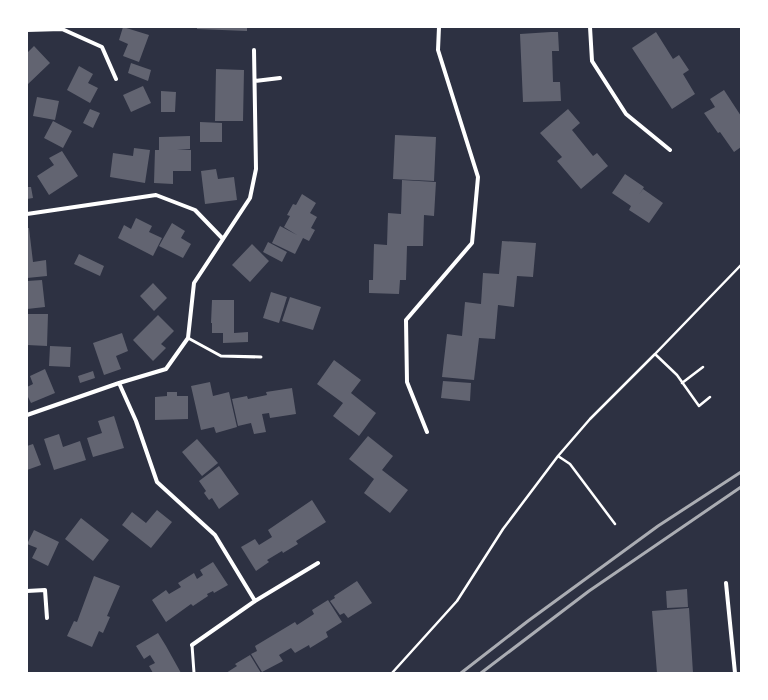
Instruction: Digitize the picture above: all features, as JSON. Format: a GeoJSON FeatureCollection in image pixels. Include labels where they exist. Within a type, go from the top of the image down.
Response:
{"type":"FeatureCollection","features":[{"type":"Feature","properties":{"kind":"street"},"geometry":{"type":"LineString","coordinates":[[427,432],[407,382],[406,320],[472,243],[478,177],[438,50],[439,27]]}},
{"type":"Feature","properties":{"kind":"street"},"geometry":{"type":"LineString","coordinates":[[590,27],[592,61],[626,114],[670,150]]}},
{"type":"Feature","properties":{"kind":"street"},"geometry":{"type":"LineString","coordinates":[[27,30],[62,29],[102,47],[116,78]]}},
{"type":"Feature","properties":{"kind":"street"},"geometry":{"type":"LineString","coordinates":[[27,415],[119,383],[166,369],[188,338],[194,283],[250,198],[256,170],[254,50]]}},
{"type":"Feature","properties":{"kind":"street"},"geometry":{"type":"LineString","coordinates":[[255,81],[280,78]]}},
{"type":"Feature","properties":{"kind":"street"},"geometry":{"type":"LineString","coordinates":[[27,214],[156,196],[195,210],[223,239]]}},
{"type":"Feature","properties":{"kind":"street"},"geometry":{"type":"LineString","coordinates":[[119,383],[136,421],[157,482],[215,535],[255,601]]}},
{"type":"Feature","properties":{"kind":"street"},"geometry":{"type":"LineString","coordinates":[[192,645],[255,601],[318,563]]}},
{"type":"Feature","properties":{"kind":"street"},"geometry":{"type":"LineString","coordinates":[[726,583],[735,673]]}},
{"type":"Feature","properties":{"kind":"street"},"geometry":{"type":"LineString","coordinates":[[27,590],[45,590],[47,618]]}},
{"type":"Feature","properties":{"kind":"lane"},"geometry":{"type":"LineString","coordinates":[[188,338],[221,356],[261,357]]}},
{"type":"Feature","properties":{"kind":"lane"},"geometry":{"type":"LineString","coordinates":[[192,645],[194,673]]}},
{"type":"Feature","properties":{"kind":"path"},"geometry":{"type":"LineString","coordinates":[[392,673],[457,601],[503,529],[558,456],[590,419],[741,265]]}},
{"type":"Feature","properties":{"kind":"path"},"geometry":{"type":"LineString","coordinates":[[655,354],[682,383],[699,406],[710,397]]}},
{"type":"Feature","properties":{"kind":"path"},"geometry":{"type":"LineString","coordinates":[[682,383],[703,367]]}},
{"type":"Feature","properties":{"kind":"path"},"geometry":{"type":"LineString","coordinates":[[558,456],[570,464],[615,524]]}},
{"type":"Feature","properties":{"kind":"building"},"geometry":{"type":"Polygon","coordinates":[[[123,27],[149,35],[139,62],[123,56],[128,44],[119,40],[123,27]]]}},
{"type":"Feature","properties":{"kind":"building"},"geometry":{"type":"Polygon","coordinates":[[[197,27],[247,27],[247,31],[197,29],[197,27]]]}},
{"type":"Feature","properties":{"kind":"building"},"geometry":{"type":"Polygon","coordinates":[[[558,32],[559,51],[552,51],[553,82],[560,82],[561,101],[523,102],[520,34],[558,32]]]}},
{"type":"Feature","properties":{"kind":"building"},"geometry":{"type":"Polygon","coordinates":[[[656,32],[673,59],[679,55],[689,70],[683,74],[695,94],[672,109],[632,48],[656,32]]]}},
{"type":"Feature","properties":{"kind":"building"},"geometry":{"type":"Polygon","coordinates":[[[34,46],[50,63],[27,85],[27,53],[34,46]]]}},
{"type":"Feature","properties":{"kind":"building"},"geometry":{"type":"Polygon","coordinates":[[[131,63],[151,70],[148,81],[128,73],[131,63]]]}},
{"type":"Feature","properties":{"kind":"building"},"geometry":{"type":"Polygon","coordinates":[[[79,66],[93,74],[88,83],[98,88],[90,103],[67,90],[79,66]]]}},
{"type":"Feature","properties":{"kind":"building"},"geometry":{"type":"Polygon","coordinates":[[[216,69],[244,70],[243,121],[215,121],[216,69]]]}},
{"type":"Feature","properties":{"kind":"building"},"geometry":{"type":"Polygon","coordinates":[[[143,86],[151,103],[131,112],[123,95],[143,86]]]}},
{"type":"Feature","properties":{"kind":"building"},"geometry":{"type":"Polygon","coordinates":[[[724,90],[741,116],[741,147],[734,152],[704,113],[715,107],[710,99],[724,90]]]}},
{"type":"Feature","properties":{"kind":"building"},"geometry":{"type":"Polygon","coordinates":[[[161,91],[176,92],[175,112],[161,112],[161,91]]]}},
{"type":"Feature","properties":{"kind":"building"},"geometry":{"type":"Polygon","coordinates":[[[37,97],[59,101],[55,120],[33,116],[37,97]]]}},
{"type":"Feature","properties":{"kind":"building"},"geometry":{"type":"Polygon","coordinates":[[[90,109],[100,113],[93,128],[83,123],[90,109]]]}},
{"type":"Feature","properties":{"kind":"building"},"geometry":{"type":"Polygon","coordinates":[[[568,109],[580,123],[572,130],[593,156],[597,153],[608,166],[581,189],[557,161],[562,157],[540,133],[568,109]]]}},
{"type":"Feature","properties":{"kind":"building"},"geometry":{"type":"Polygon","coordinates":[[[53,121],[72,131],[63,148],[44,138],[53,121]]]}},
{"type":"Feature","properties":{"kind":"building"},"geometry":{"type":"Polygon","coordinates":[[[200,122],[222,123],[222,142],[200,142],[200,122]]]}},
{"type":"Feature","properties":{"kind":"building"},"geometry":{"type":"Polygon","coordinates":[[[395,135],[436,137],[434,181],[393,179],[395,135]]]}},
{"type":"Feature","properties":{"kind":"building"},"geometry":{"type":"Polygon","coordinates":[[[190,136],[190,149],[177,150],[191,150],[191,171],[173,171],[173,184],[154,183],[155,150],[159,150],[159,137],[190,136]]]}},
{"type":"Feature","properties":{"kind":"building"},"geometry":{"type":"Polygon","coordinates":[[[134,148],[150,150],[145,183],[110,177],[113,153],[133,156],[134,148]]]}},
{"type":"Feature","properties":{"kind":"building"},"geometry":{"type":"Polygon","coordinates":[[[62,151],[78,176],[49,195],[37,176],[54,165],[49,158],[62,151]]]}},
{"type":"Feature","properties":{"kind":"building"},"geometry":{"type":"Polygon","coordinates":[[[216,169],[218,179],[234,177],[237,200],[205,204],[201,171],[216,169]]]}},
{"type":"Feature","properties":{"kind":"building"},"geometry":{"type":"Polygon","coordinates":[[[625,174],[644,187],[639,195],[643,189],[663,203],[649,223],[629,210],[631,206],[612,193],[625,174]]]}},
{"type":"Feature","properties":{"kind":"building"},"geometry":{"type":"Polygon","coordinates":[[[402,180],[436,182],[434,216],[424,215],[423,246],[407,246],[406,280],[400,280],[399,294],[369,293],[369,280],[373,280],[374,244],[387,245],[388,213],[401,214],[402,180]]]}},
{"type":"Feature","properties":{"kind":"building"},"geometry":{"type":"Polygon","coordinates":[[[27,187],[31,187],[33,198],[27,199],[27,187]]]}},
{"type":"Feature","properties":{"kind":"building"},"geometry":{"type":"Polygon","coordinates":[[[302,194],[316,203],[310,213],[317,217],[311,228],[315,230],[309,241],[303,238],[295,254],[272,243],[280,226],[297,235],[284,227],[290,216],[287,215],[293,204],[296,205],[302,194]]]}},
{"type":"Feature","properties":{"kind":"building"},"geometry":{"type":"Polygon","coordinates":[[[136,218],[152,226],[149,232],[162,238],[153,256],[118,238],[124,225],[131,229],[136,218]]]}},
{"type":"Feature","properties":{"kind":"building"},"geometry":{"type":"Polygon","coordinates":[[[172,223],[185,231],[181,238],[191,244],[183,258],[159,246],[172,223]]]}},
{"type":"Feature","properties":{"kind":"building"},"geometry":{"type":"Polygon","coordinates":[[[27,228],[29,228],[33,262],[46,260],[47,276],[27,278],[27,228]]]}},
{"type":"Feature","properties":{"kind":"building"},"geometry":{"type":"Polygon","coordinates":[[[502,241],[536,243],[533,277],[517,276],[514,307],[498,305],[495,339],[479,338],[474,380],[442,377],[447,334],[462,336],[465,302],[481,304],[483,273],[499,274],[502,241]]]}},
{"type":"Feature","properties":{"kind":"building"},"geometry":{"type":"Polygon","coordinates":[[[268,242],[287,252],[282,262],[263,252],[268,242]]]}},
{"type":"Feature","properties":{"kind":"building"},"geometry":{"type":"Polygon","coordinates":[[[252,244],[269,261],[250,282],[232,265],[252,244]]]}},
{"type":"Feature","properties":{"kind":"building"},"geometry":{"type":"Polygon","coordinates":[[[79,254],[104,266],[100,276],[74,264],[79,254]]]}},
{"type":"Feature","properties":{"kind":"building"},"geometry":{"type":"Polygon","coordinates":[[[42,280],[45,307],[27,309],[27,281],[42,280]]]}},
{"type":"Feature","properties":{"kind":"building"},"geometry":{"type":"Polygon","coordinates":[[[153,283],[167,298],[154,311],[140,296],[153,283]]]}},
{"type":"Feature","properties":{"kind":"building"},"geometry":{"type":"Polygon","coordinates":[[[271,292],[287,297],[279,323],[263,318],[271,292]]]}},
{"type":"Feature","properties":{"kind":"building"},"geometry":{"type":"Polygon","coordinates":[[[290,297],[321,307],[313,330],[282,321],[290,297]]]}},
{"type":"Feature","properties":{"kind":"building"},"geometry":{"type":"Polygon","coordinates":[[[212,300],[234,300],[234,333],[248,332],[248,342],[223,343],[223,333],[212,333],[212,300]]]}},
{"type":"Feature","properties":{"kind":"building"},"geometry":{"type":"Polygon","coordinates":[[[28,314],[48,314],[47,346],[27,345],[28,314]]]}},
{"type":"Feature","properties":{"kind":"building"},"geometry":{"type":"Polygon","coordinates":[[[158,315],[174,331],[161,344],[166,348],[153,361],[133,340],[158,315]]]}},
{"type":"Feature","properties":{"kind":"building"},"geometry":{"type":"Polygon","coordinates":[[[122,333],[128,351],[116,356],[121,369],[104,375],[93,343],[122,333]]]}},
{"type":"Feature","properties":{"kind":"building"},"geometry":{"type":"Polygon","coordinates":[[[50,346],[71,347],[70,367],[49,366],[50,346]]]}},
{"type":"Feature","properties":{"kind":"building"},"geometry":{"type":"Polygon","coordinates":[[[334,360],[361,380],[351,393],[376,413],[359,436],[333,416],[343,403],[317,384],[334,360]]]}},
{"type":"Feature","properties":{"kind":"building"},"geometry":{"type":"Polygon","coordinates":[[[45,369],[55,393],[31,403],[27,395],[27,387],[33,384],[30,376],[45,369]]]}},
{"type":"Feature","properties":{"kind":"building"},"geometry":{"type":"Polygon","coordinates":[[[93,371],[95,378],[80,383],[78,376],[93,371]]]}},
{"type":"Feature","properties":{"kind":"building"},"geometry":{"type":"Polygon","coordinates":[[[443,381],[471,383],[470,401],[441,398],[443,381]]]}},
{"type":"Feature","properties":{"kind":"building"},"geometry":{"type":"Polygon","coordinates":[[[210,382],[213,396],[229,392],[237,427],[216,433],[214,427],[201,430],[191,386],[210,382]]]}},
{"type":"Feature","properties":{"kind":"building"},"geometry":{"type":"Polygon","coordinates":[[[292,388],[296,414],[270,418],[269,413],[262,414],[266,432],[254,434],[251,423],[238,426],[232,399],[247,396],[248,399],[267,395],[266,392],[292,388]]]}},
{"type":"Feature","properties":{"kind":"building"},"geometry":{"type":"Polygon","coordinates":[[[167,392],[177,392],[177,396],[188,396],[188,419],[155,420],[155,397],[167,396],[167,392]]]}},
{"type":"Feature","properties":{"kind":"building"},"geometry":{"type":"Polygon","coordinates":[[[114,416],[124,448],[93,457],[87,438],[102,433],[98,421],[114,416]]]}},
{"type":"Feature","properties":{"kind":"building"},"geometry":{"type":"Polygon","coordinates":[[[59,434],[63,447],[80,441],[86,460],[54,470],[44,439],[59,434]]]}},
{"type":"Feature","properties":{"kind":"building"},"geometry":{"type":"Polygon","coordinates":[[[368,436],[393,456],[382,470],[408,490],[390,513],[364,493],[374,479],[349,459],[368,436]]]}},
{"type":"Feature","properties":{"kind":"building"},"geometry":{"type":"Polygon","coordinates":[[[197,439],[218,463],[202,476],[182,452],[197,439]]]}},
{"type":"Feature","properties":{"kind":"building"},"geometry":{"type":"Polygon","coordinates":[[[33,444],[41,465],[27,470],[27,446],[33,444]]]}},
{"type":"Feature","properties":{"kind":"building"},"geometry":{"type":"Polygon","coordinates":[[[219,466],[239,494],[219,509],[212,498],[209,500],[204,493],[206,491],[199,481],[219,466]]]}},
{"type":"Feature","properties":{"kind":"building"},"geometry":{"type":"Polygon","coordinates":[[[312,500],[326,522],[296,541],[298,544],[267,560],[269,562],[256,571],[241,547],[255,539],[259,545],[272,537],[268,530],[312,500]]]}},
{"type":"Feature","properties":{"kind":"building"},"geometry":{"type":"Polygon","coordinates":[[[157,510],[172,522],[151,548],[122,525],[132,512],[146,523],[157,510]]]}},
{"type":"Feature","properties":{"kind":"building"},"geometry":{"type":"Polygon","coordinates":[[[81,518],[109,540],[93,561],[65,539],[81,518]]]}},
{"type":"Feature","properties":{"kind":"building"},"geometry":{"type":"Polygon","coordinates":[[[34,530],[59,542],[48,566],[32,558],[37,548],[27,544],[34,530]]]}},
{"type":"Feature","properties":{"kind":"building"},"geometry":{"type":"Polygon","coordinates":[[[213,562],[228,585],[214,593],[213,591],[207,594],[208,596],[193,606],[191,604],[166,622],[152,600],[166,590],[169,594],[181,587],[178,583],[194,573],[197,579],[203,575],[200,570],[213,562]]]}},
{"type":"Feature","properties":{"kind":"building"},"geometry":{"type":"Polygon","coordinates":[[[94,576],[120,586],[107,616],[110,617],[103,633],[99,631],[92,647],[67,636],[74,621],[77,622],[94,576]]]}},
{"type":"Feature","properties":{"kind":"building"},"geometry":{"type":"Polygon","coordinates":[[[357,581],[372,603],[348,618],[344,613],[340,615],[330,601],[335,598],[334,596],[357,581]]]}},
{"type":"Feature","properties":{"kind":"building"},"geometry":{"type":"Polygon","coordinates":[[[687,589],[688,607],[667,608],[666,591],[687,589]]]}},
{"type":"Feature","properties":{"kind":"building"},"geometry":{"type":"Polygon","coordinates":[[[328,600],[342,622],[326,632],[328,637],[310,648],[309,645],[295,653],[291,648],[279,655],[283,661],[262,672],[251,654],[257,651],[255,646],[295,622],[297,625],[314,614],[312,610],[328,600]]]}},
{"type":"Feature","properties":{"kind":"building"},"geometry":{"type":"Polygon","coordinates":[[[689,608],[693,673],[657,673],[652,611],[689,608]]]}},
{"type":"Feature","properties":{"kind":"building"},"geometry":{"type":"Polygon","coordinates":[[[158,633],[181,673],[153,673],[149,666],[155,663],[150,655],[144,659],[136,646],[158,633]]]}},
{"type":"Feature","properties":{"kind":"building"},"geometry":{"type":"Polygon","coordinates":[[[250,655],[261,673],[226,673],[237,666],[235,664],[250,655]]]}},
{"type":"Feature","properties":{"kind":"railway"},"geometry":{"type":"LineString","coordinates":[[461,673],[528,621],[658,526],[741,472]]}},
{"type":"Feature","properties":{"kind":"railway"},"geometry":{"type":"LineString","coordinates":[[481,673],[589,591],[741,487]]}}]}
